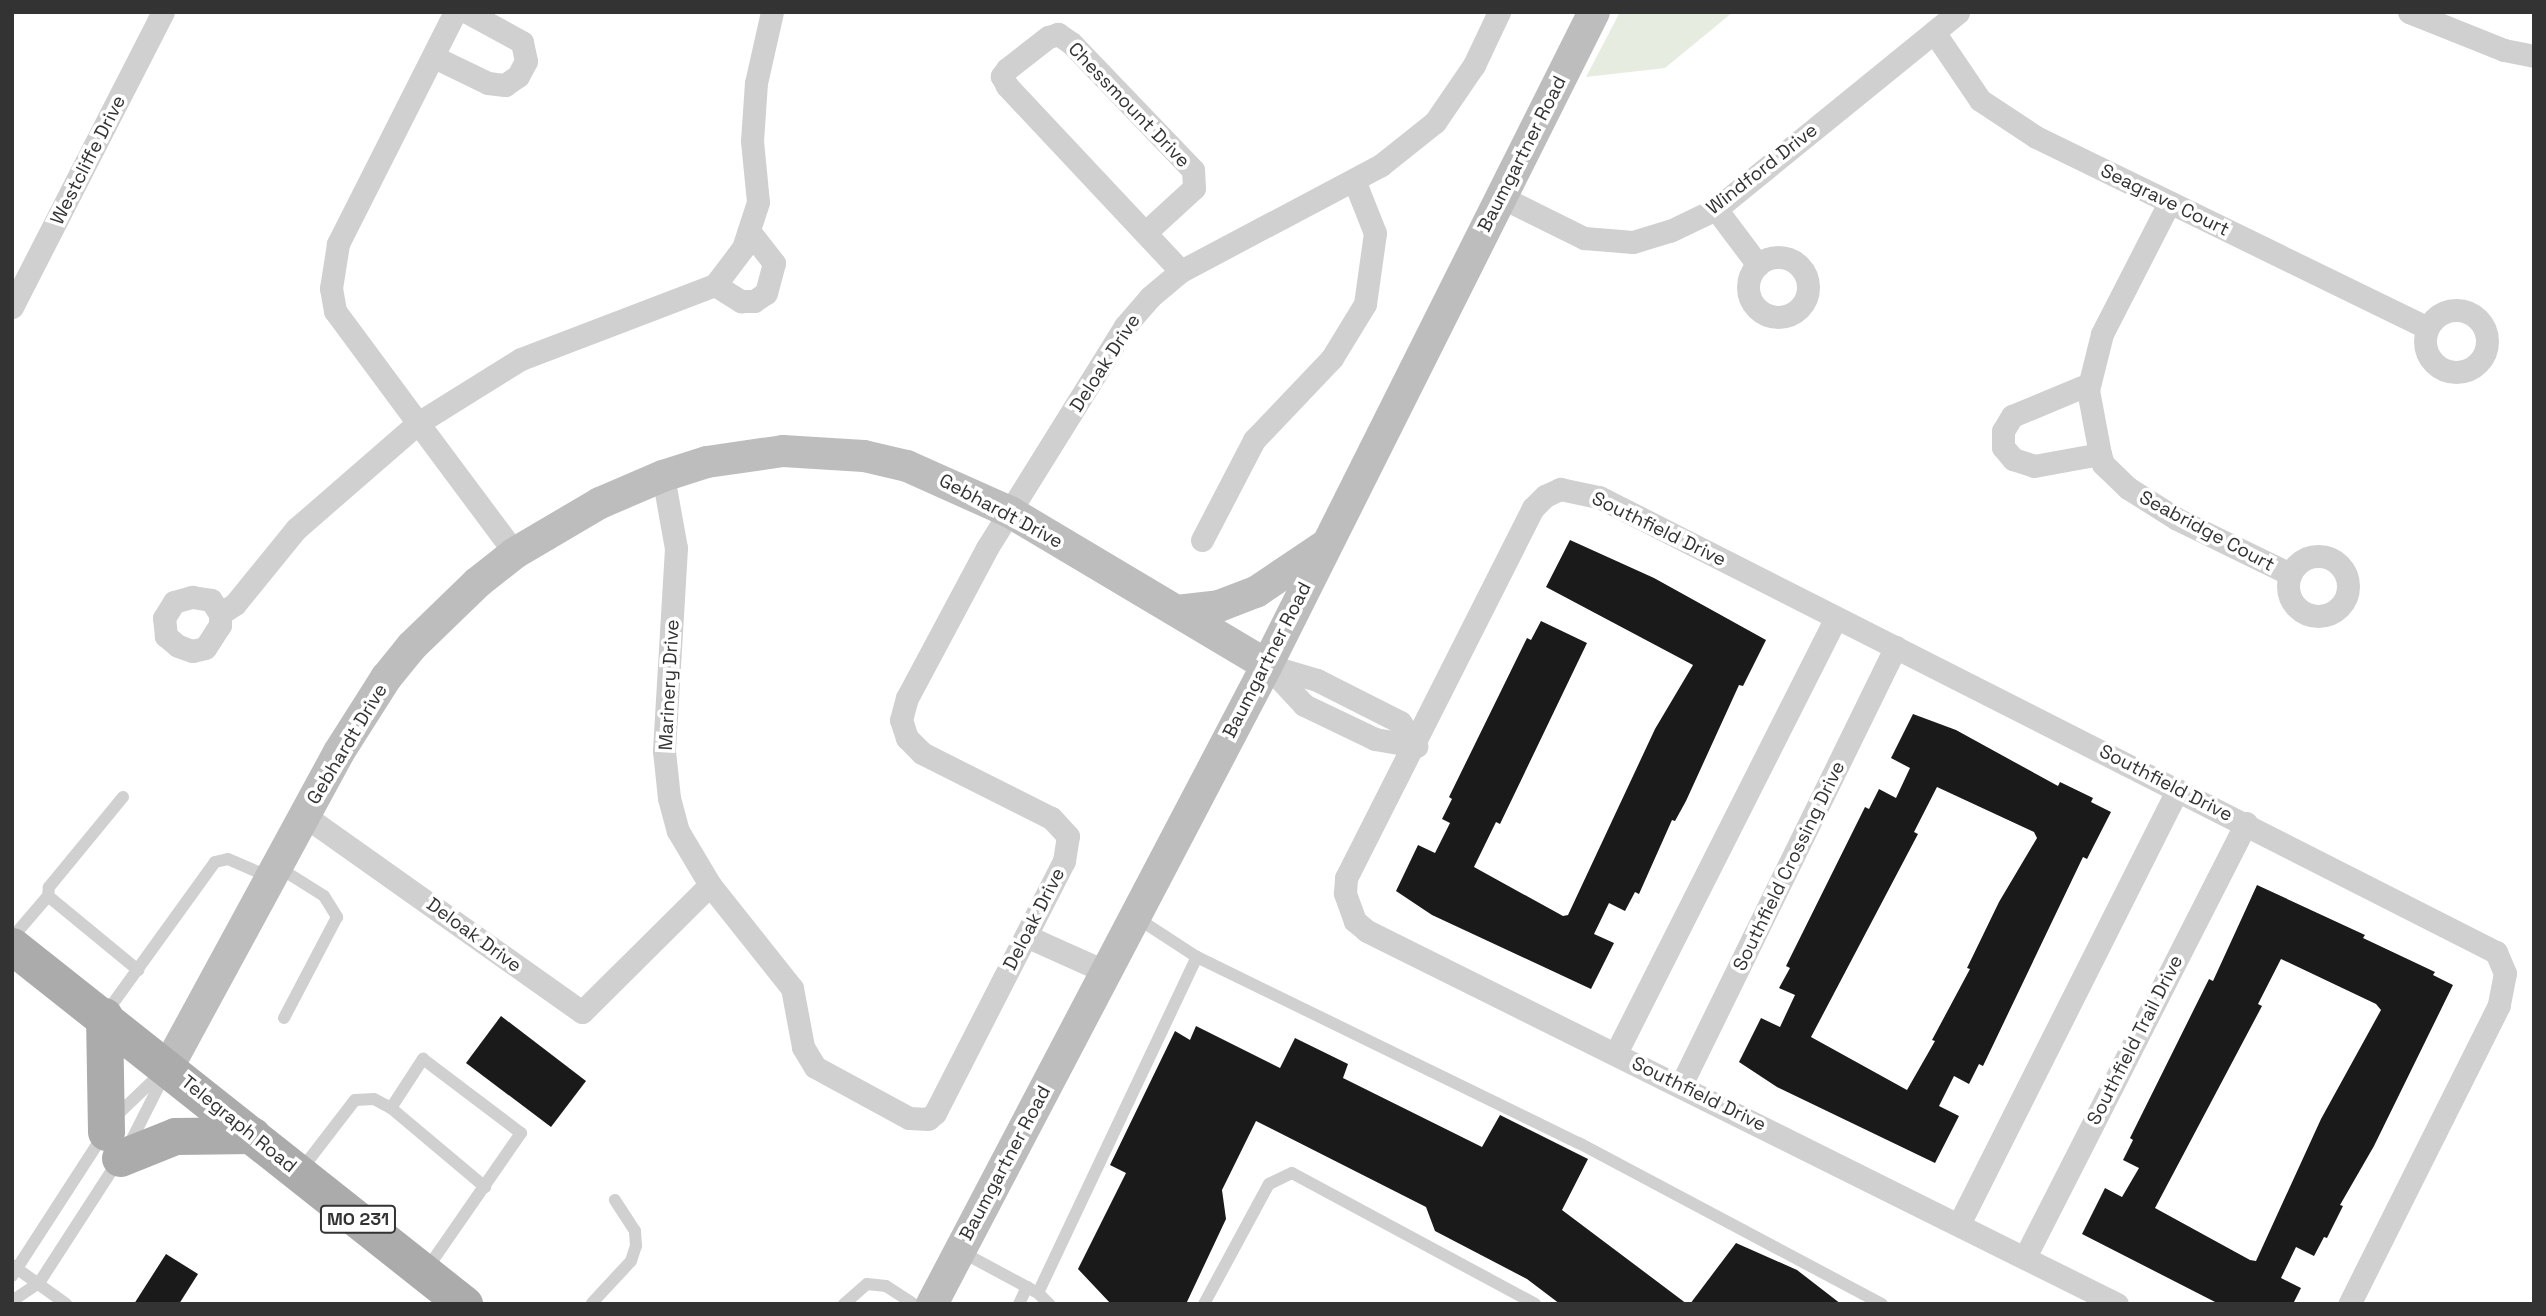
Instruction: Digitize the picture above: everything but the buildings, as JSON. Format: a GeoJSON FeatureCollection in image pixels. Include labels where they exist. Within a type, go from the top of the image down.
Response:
{"type":"FeatureCollection","features":[{"type":"Feature","properties":{"kind":"main road","name":"Telegraph Road"},"geometry":{"type":"LineString","coordinates":[[12,946],[104,1016],[464,1304]]}},
{"type":"Feature","properties":{"kind":"main road"},"geometry":{"type":"LineString","coordinates":[[104,1016],[113,1145],[175,1136],[252,1135]]}},
{"type":"Feature","properties":{"kind":"street","name":"Westcliffe Drive"},"geometry":{"type":"LineString","coordinates":[[12,307],[163,12]]}},
{"type":"Feature","properties":{"kind":"street"},"geometry":{"type":"LineString","coordinates":[[455,12],[338,244],[331,288],[335,312],[515,553]]}},
{"type":"Feature","properties":{"kind":"street"},"geometry":{"type":"LineString","coordinates":[[434,57],[488,83],[505,85],[518,76],[526,61],[522,42],[467,12]]}},
{"type":"Feature","properties":{"kind":"street"},"geometry":{"type":"LineString","coordinates":[[220,614],[234,604],[296,528],[418,423],[521,359],[715,285],[743,248],[758,202],[752,141],[756,83],[772,12]]}},
{"type":"Feature","properties":{"kind":"street","name":"Deloak Drive"},"geometry":{"type":"LineString","coordinates":[[304,816],[332,831],[582,1012],[710,885],[792,988],[803,1047],[815,1067],[918,1121],[935,1113],[1064,861],[1068,836],[1051,817],[922,753],[907,738],[901,720],[920,674],[1010,512],[1125,327],[1150,297],[1181,271],[1354,180],[1435,122],[1480,54],[1499,12]]}},
{"type":"Feature","properties":{"kind":"street","name":"Baumgartner Road"},"geometry":{"type":"LineString","coordinates":[[932,1304],[1266,665],[1594,12]]}},
{"type":"Feature","properties":{"kind":"street","name":"Windford Drive"},"geometry":{"type":"LineString","coordinates":[[1501,197],[1584,238],[1613,242],[1670,231],[1716,209],[1958,12]]}},
{"type":"Feature","properties":{"kind":"street"},"geometry":{"type":"LineString","coordinates":[[2409,12],[2504,50],[2534,56]]}},
{"type":"Feature","properties":{"kind":"street","name":"Seagrave Court"},"geometry":{"type":"LineString","coordinates":[[1934,32],[1980,100],[2036,137],[2427,328]]}},
{"type":"Feature","properties":{"kind":"street","name":"Chessmount Drive"},"geometry":{"type":"LineString","coordinates":[[1146,232],[1194,188],[1193,170],[1071,43],[1058,34],[1048,37],[1007,69],[1002,76],[1007,86],[1181,271]]}},
{"type":"Feature","properties":{"kind":"street"},"geometry":{"type":"LineString","coordinates":[[1202,540],[1254,440],[1332,358],[1365,304],[1375,233],[1354,180]]}},
{"type":"Feature","properties":{"kind":"street","name":"Seabridge Court"},"geometry":{"type":"LineString","coordinates":[[2169,203],[2102,334],[2089,384],[2099,454],[2103,464],[2127,488],[2177,519],[2290,574]]}},
{"type":"Feature","properties":{"kind":"street"},"geometry":{"type":"LineString","coordinates":[[1716,209],[1758,265]]}},
{"type":"Feature","properties":{"kind":"street"},"geometry":{"type":"LineString","coordinates":[[715,285],[741,301],[754,301],[766,292],[774,263],[749,231]]}},
{"type":"Feature","properties":{"kind":"street"},"geometry":{"type":"LineString","coordinates":[[2089,384],[2012,416],[2003,431],[2003,447],[2013,459],[2034,466],[2099,454]]}},
{"type":"Feature","properties":{"kind":"street","name":"Gebhardt Drive"},"geometry":{"type":"LineString","coordinates":[[167,1067],[304,816],[386,678],[446,611],[515,553],[589,508],[663,476],[745,455],[783,451],[864,456],[942,478],[1010,512],[1266,665]]}},
{"type":"Feature","properties":{"kind":"street","name":"Marinery Drive"},"geometry":{"type":"LineString","coordinates":[[663,476],[676,548],[664,751],[669,798],[678,831],[710,885]]}},
{"type":"Feature","properties":{"kind":"street","name":"Southfield Drive"},"geometry":{"type":"LineString","coordinates":[[2117,1304],[1367,931],[1355,921],[1345,893],[1346,878],[1416,746],[1533,508],[1560,489],[1599,497],[2496,952],[2503,961],[2505,989],[2500,1005],[2349,1304]]}},
{"type":"Feature","properties":{"kind":"street"},"geometry":{"type":"LineString","coordinates":[[1177,611],[1219,606],[1256,592],[1325,545]]}},
{"type":"Feature","properties":{"kind":"street"},"geometry":{"type":"LineString","coordinates":[[1616,1053],[1836,618]]}},
{"type":"Feature","properties":{"kind":"street","name":"Southfield Crossing Drive"},"geometry":{"type":"LineString","coordinates":[[1681,1085],[1896,647]]}},
{"type":"Feature","properties":{"kind":"street"},"geometry":{"type":"LineString","coordinates":[[1266,665],[1304,705],[1375,739],[1416,746]]}},
{"type":"Feature","properties":{"kind":"street"},"geometry":{"type":"LineString","coordinates":[[1959,1224],[2177,790]]}},
{"type":"Feature","properties":{"kind":"street","name":"Southfield Trail Drive"},"geometry":{"type":"LineString","coordinates":[[2025,1257],[2246,823]]}},
{"type":"Feature","properties":{"kind":"street"},"geometry":{"type":"LineString","coordinates":[[1026,936],[1104,971]]}},
{"type":"Feature","properties":{"kind":"lane"},"geometry":{"type":"LineString","coordinates":[[12,938],[48,896],[50,887],[123,797]]}},
{"type":"Feature","properties":{"kind":"lane"},"geometry":{"type":"LineString","coordinates":[[104,1016],[215,862],[228,859],[275,872],[324,896],[337,917],[284,1018]]}},
{"type":"Feature","properties":{"kind":"lane"},"geometry":{"type":"LineString","coordinates":[[48,896],[138,970]]}},
{"type":"Feature","properties":{"kind":"lane"},"geometry":{"type":"LineString","coordinates":[[1133,916],[1197,957],[1579,1143],[1882,1304]]}},
{"type":"Feature","properties":{"kind":"lane"},"geometry":{"type":"LineString","coordinates":[[1018,1304],[1032,1290],[1197,957]]}},
{"type":"Feature","properties":{"kind":"lane"},"geometry":{"type":"LineString","coordinates":[[391,1108],[423,1059],[521,1133],[425,1272]]}},
{"type":"Feature","properties":{"kind":"lane"},"geometry":{"type":"LineString","coordinates":[[66,1304],[39,1283],[13,1269],[113,1145],[146,1119],[167,1067]]}},
{"type":"Feature","properties":{"kind":"lane"},"geometry":{"type":"LineString","coordinates":[[12,1301],[39,1283],[113,1145],[123,1105],[167,1067]]}},
{"type":"Feature","properties":{"kind":"lane"},"geometry":{"type":"LineString","coordinates":[[299,1172],[355,1100],[374,1098],[391,1108],[485,1187]]}},
{"type":"Feature","properties":{"kind":"lane"},"geometry":{"type":"LineString","coordinates":[[1204,1304],[1269,1184],[1292,1173],[1535,1304]]}},
{"type":"Feature","properties":{"kind":"lane"},"geometry":{"type":"LineString","coordinates":[[592,1304],[631,1261],[636,1246],[635,1231],[615,1200]]}},
{"type":"Feature","properties":{"kind":"lane"},"geometry":{"type":"LineString","coordinates":[[959,1250],[1032,1290],[1049,1304]]}},
{"type":"Feature","properties":{"kind":"lane"},"geometry":{"type":"LineString","coordinates":[[844,1304],[867,1284],[886,1286],[914,1304]]}},
{"type":"Feature","properties":{"kind":"shaded area"},"geometry":{"type":"Polygon","coordinates":[[[1620,12],[1733,12],[1665,68],[1586,77],[1620,12]]]}}]}
